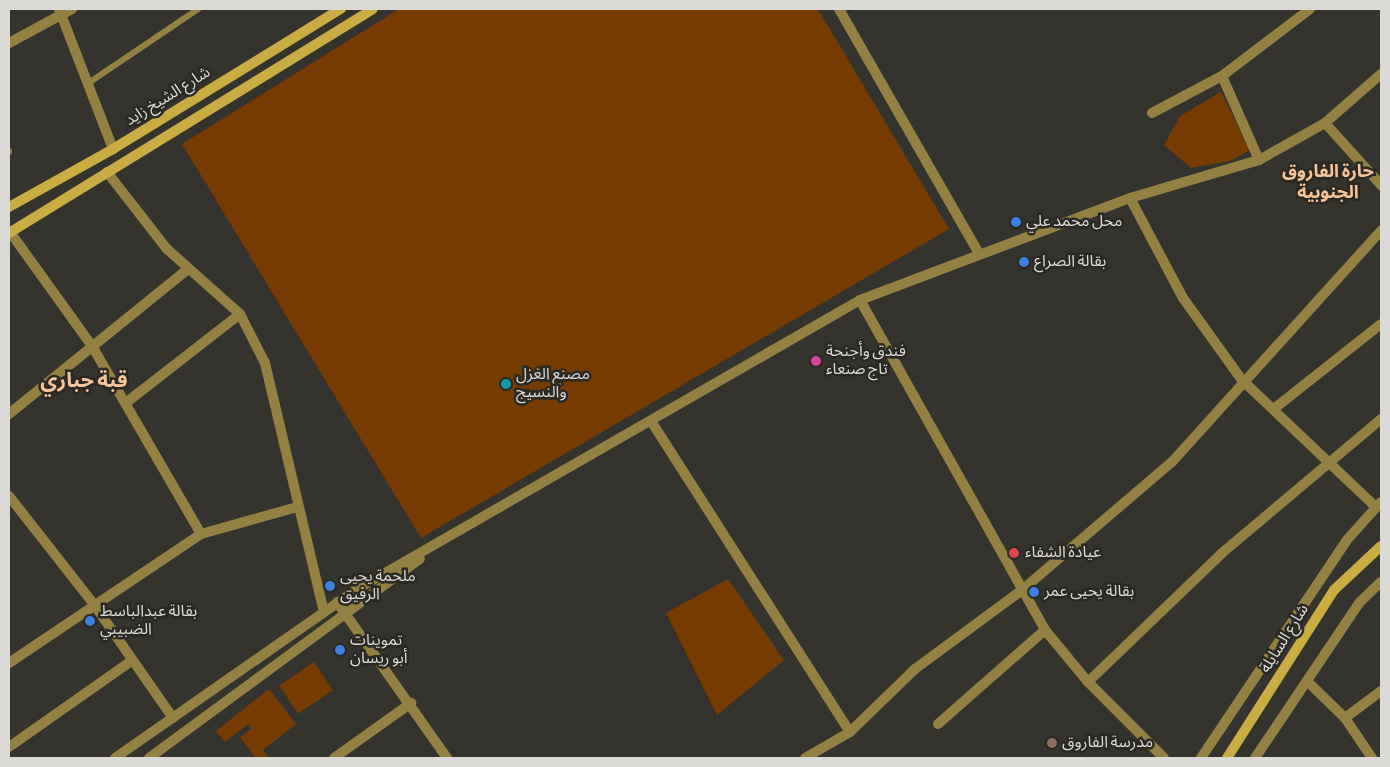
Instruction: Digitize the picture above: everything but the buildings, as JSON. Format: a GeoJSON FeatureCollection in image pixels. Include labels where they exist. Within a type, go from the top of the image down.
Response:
{"type":"FeatureCollection","features":[{"type":"Feature","properties":{"kind":"main road"},"geometry":{"type":"LineString","coordinates":[[9,233],[373,9]]}},
{"type":"Feature","properties":{"kind":"main road","name":"شارع الشيخ زايد"},"geometry":{"type":"LineString","coordinates":[[9,207],[113,149],[336,10]]}},
{"type":"Feature","properties":{"kind":"main road","name":"شارع السايلة"},"geometry":{"type":"LineString","coordinates":[[1227,758],[1334,590],[1381,546]]}},
{"type":"Feature","properties":{"kind":"street"},"geometry":{"type":"LineString","coordinates":[[9,43],[60,12],[72,9]]}},
{"type":"Feature","properties":{"kind":"street"},"geometry":{"type":"LineString","coordinates":[[839,9],[978,252]]}},
{"type":"Feature","properties":{"kind":"street"},"geometry":{"type":"LineString","coordinates":[[1152,113],[1222,76],[1310,9]]}},
{"type":"Feature","properties":{"kind":"street"},"geometry":{"type":"LineString","coordinates":[[60,12],[113,149]]}},
{"type":"Feature","properties":{"kind":"street"},"geometry":{"type":"LineString","coordinates":[[115,758],[337,602],[429,551],[860,300],[978,252],[1130,198],[1259,160],[1325,123],[1381,74]]}},
{"type":"Feature","properties":{"kind":"street"},"geometry":{"type":"LineString","coordinates":[[1222,76],[1259,160]]}},
{"type":"Feature","properties":{"kind":"street"},"geometry":{"type":"LineString","coordinates":[[1325,123],[1381,185]]}},
{"type":"Feature","properties":{"kind":"street"},"geometry":{"type":"LineString","coordinates":[[107,172],[188,270],[240,314],[266,363],[296,506],[324,612]]}},
{"type":"Feature","properties":{"kind":"street"},"geometry":{"type":"LineString","coordinates":[[1130,198],[1183,298],[1242,380],[1274,408],[1327,461],[1379,504],[1346,541],[1200,758]]}},
{"type":"Feature","properties":{"kind":"street"},"geometry":{"type":"LineString","coordinates":[[805,758],[850,732],[915,669],[1022,590],[1172,462],[1242,380],[1381,231]]}},
{"type":"Feature","properties":{"kind":"street"},"geometry":{"type":"LineString","coordinates":[[9,233],[92,346],[127,402],[201,534]]}},
{"type":"Feature","properties":{"kind":"street"},"geometry":{"type":"LineString","coordinates":[[9,414],[188,270]]}},
{"type":"Feature","properties":{"kind":"street"},"geometry":{"type":"LineString","coordinates":[[860,300],[1046,630],[1088,682],[1164,758]]}},
{"type":"Feature","properties":{"kind":"street"},"geometry":{"type":"LineString","coordinates":[[127,402],[240,314]]}},
{"type":"Feature","properties":{"kind":"street"},"geometry":{"type":"LineString","coordinates":[[1274,408],[1381,324]]}},
{"type":"Feature","properties":{"kind":"street"},"geometry":{"type":"LineString","coordinates":[[1088,682],[1327,461],[1381,419]]}},
{"type":"Feature","properties":{"kind":"street"},"geometry":{"type":"LineString","coordinates":[[651,421],[850,732]]}},
{"type":"Feature","properties":{"kind":"street"},"geometry":{"type":"LineString","coordinates":[[9,496],[93,603],[173,718]]}},
{"type":"Feature","properties":{"kind":"street"},"geometry":{"type":"LineString","coordinates":[[9,663],[93,603],[201,534],[296,506]]}},
{"type":"Feature","properties":{"kind":"street"},"geometry":{"type":"LineString","coordinates":[[148,758],[347,616],[429,551]]}},
{"type":"Feature","properties":{"kind":"street"},"geometry":{"type":"LineString","coordinates":[[1255,758],[1359,603],[1381,582]]}},
{"type":"Feature","properties":{"kind":"street"},"geometry":{"type":"LineString","coordinates":[[337,602],[411,703],[447,758]]}},
{"type":"Feature","properties":{"kind":"street"},"geometry":{"type":"LineString","coordinates":[[938,724],[1046,630]]}},
{"type":"Feature","properties":{"kind":"street"},"geometry":{"type":"LineString","coordinates":[[9,747],[134,660]]}},
{"type":"Feature","properties":{"kind":"street"},"geometry":{"type":"LineString","coordinates":[[1307,681],[1344,718],[1372,758]]}},
{"type":"Feature","properties":{"kind":"street"},"geometry":{"type":"LineString","coordinates":[[1344,718],[1381,691]]}},
{"type":"Feature","properties":{"kind":"street"},"geometry":{"type":"LineString","coordinates":[[334,758],[411,703]]}},
{"type":"Feature","properties":{"kind":"lane"},"geometry":{"type":"LineString","coordinates":[[87,84],[198,9]]}},
{"type":"Feature","properties":{"kind":"place","name":"محل محمد علي"},"geometry":{"type":"Point","coordinates":[1016,222]}},
{"type":"Feature","properties":{"kind":"place","name":"بقالة الصراع"},"geometry":{"type":"Point","coordinates":[1024,262]}},
{"type":"Feature","properties":{"kind":"place","name":"فندق وأجنحة تاج صنعاء"},"geometry":{"type":"Point","coordinates":[816,361]}},
{"type":"Feature","properties":{"kind":"place","name":"مصنع الغزل والنسيج"},"geometry":{"type":"Point","coordinates":[506,384]}},
{"type":"Feature","properties":{"kind":"place","name":"عيادة الشفاء"},"geometry":{"type":"Point","coordinates":[1014,553]}},
{"type":"Feature","properties":{"kind":"place","name":"ملحمة يحيى الرفيق"},"geometry":{"type":"Point","coordinates":[330,586]}},
{"type":"Feature","properties":{"kind":"place","name":"بقالة يحيى عمر"},"geometry":{"type":"Point","coordinates":[1034,592]}},
{"type":"Feature","properties":{"kind":"place","name":"بقالة عبدالباسط الضبيبي"},"geometry":{"type":"Point","coordinates":[90,621]}},
{"type":"Feature","properties":{"kind":"place","name":"تموينات أبو ريسان"},"geometry":{"type":"Point","coordinates":[340,650]}},
{"type":"Feature","properties":{"kind":"place","name":"مدرسة الفاروق"},"geometry":{"type":"Point","coordinates":[1052,743]}},
{"type":"Feature","properties":{"kind":"district","name":"حارة الفاروق الجنوبية"},"geometry":{"type":"Point","coordinates":[1328,183]}},
{"type":"Feature","properties":{"kind":"district","name":"قبة جباري"},"geometry":{"type":"Point","coordinates":[84,381]}}]}
